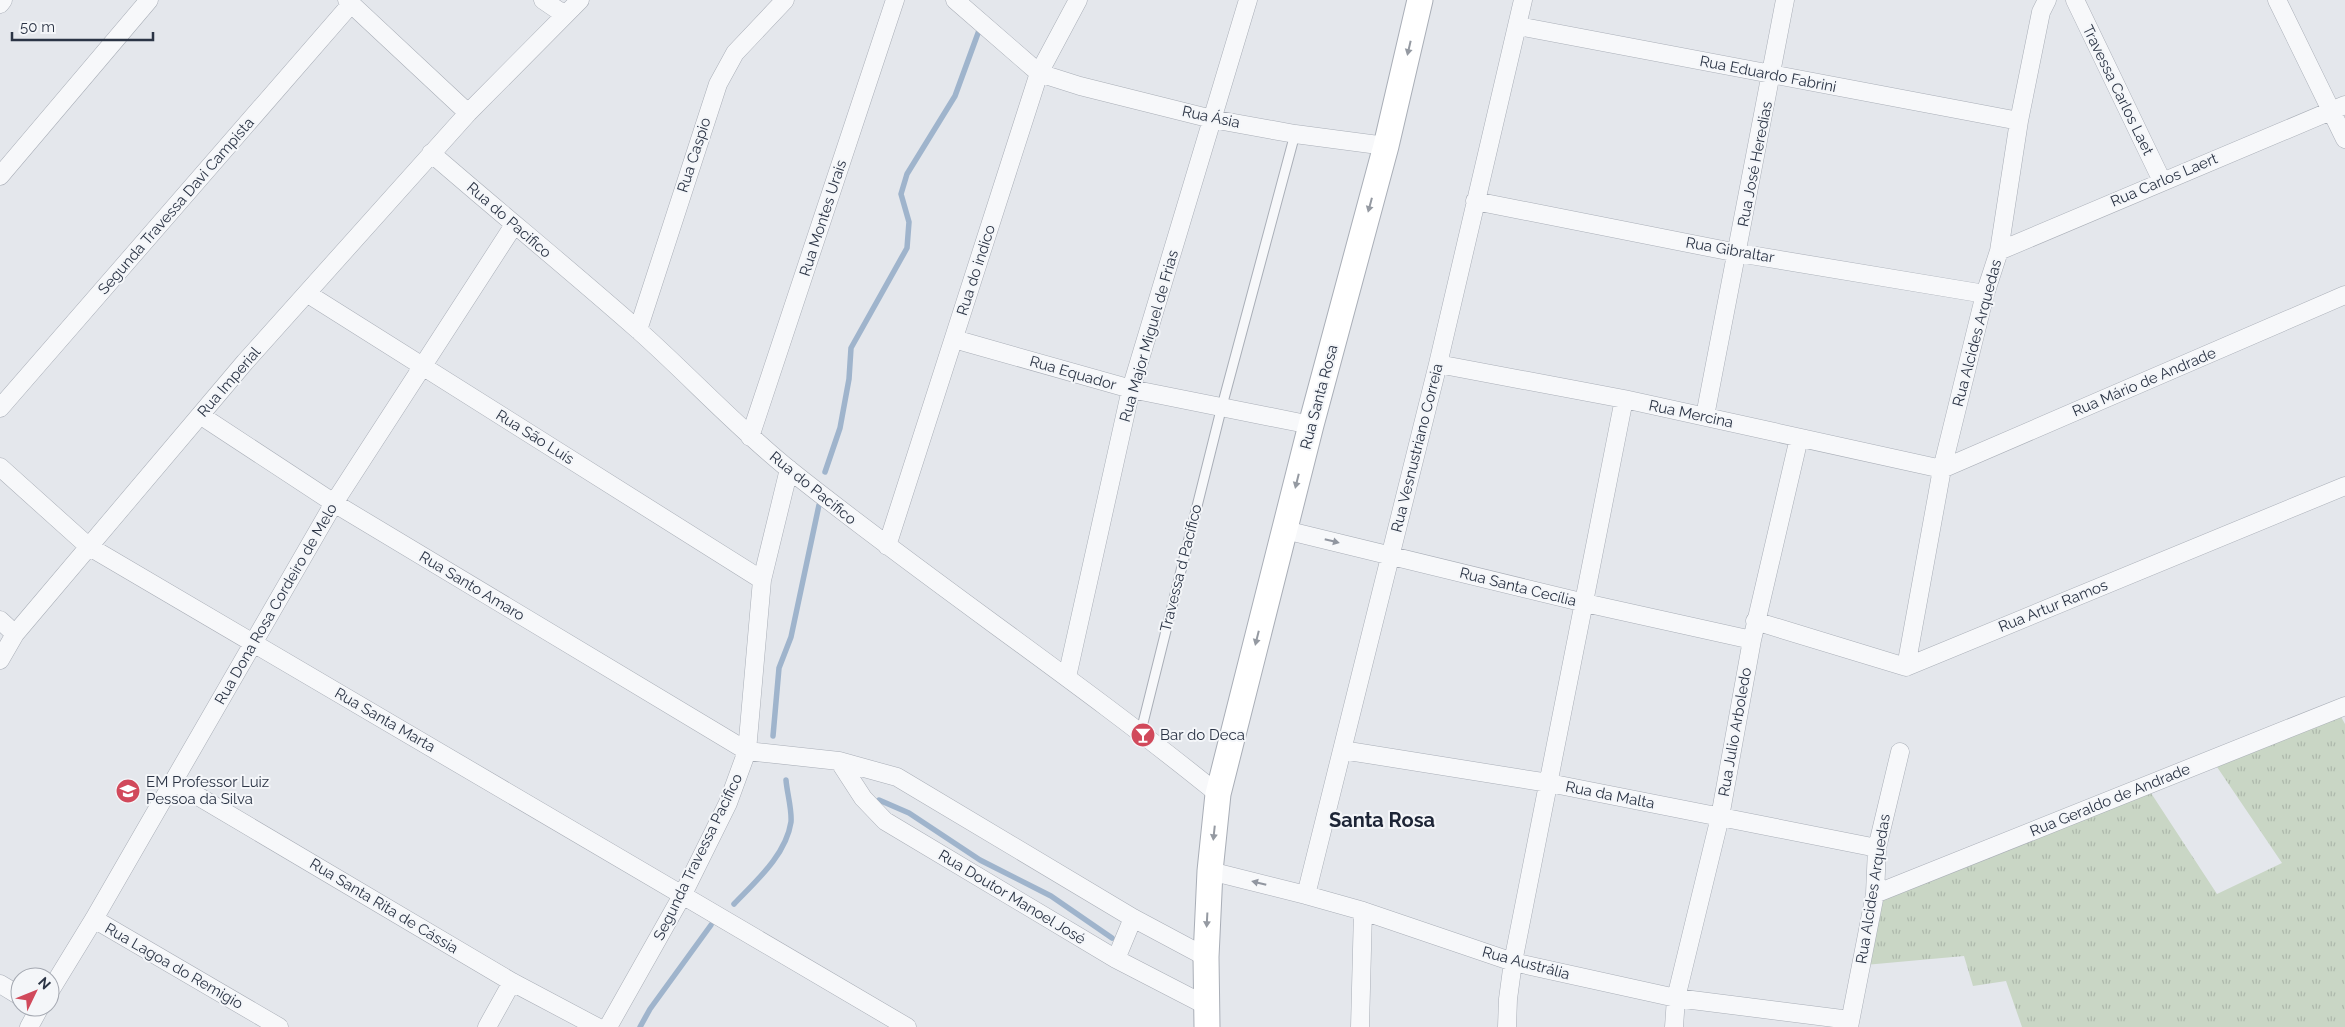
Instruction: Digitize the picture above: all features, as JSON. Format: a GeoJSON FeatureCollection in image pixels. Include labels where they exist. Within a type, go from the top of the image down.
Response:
{"type":"FeatureCollection","features":[{"type":"Feature","properties":{"kind":"street"},"geometry":{"type":"LineString","coordinates":[[0,4],[3,0]]}},
{"type":"Feature","properties":{"kind":"street"},"geometry":{"type":"LineString","coordinates":[[0,176],[149,0]]}},
{"type":"Feature","properties":{"kind":"street"},"geometry":{"type":"LineString","coordinates":[[543,0],[565,15]]}},
{"type":"Feature","properties":{"kind":"street","name":"Rua Imperial"},"geometry":{"type":"LineString","coordinates":[[0,660],[15,634],[245,362],[308,294],[468,113],[580,0]]}},
{"type":"Feature","properties":{"kind":"street","name":"Rua Caspio"},"geometry":{"type":"LineString","coordinates":[[638,330],[718,84],[735,53],[785,0]]}},
{"type":"Feature","properties":{"kind":"street","name":"Rua Montes Urais"},"geometry":{"type":"LineString","coordinates":[[750,436],[895,0]]}},
{"type":"Feature","properties":{"kind":"street"},"geometry":{"type":"LineString","coordinates":[[955,0],[1039,73]]}},
{"type":"Feature","properties":{"kind":"street","name":"Rua do indico"},"geometry":{"type":"LineString","coordinates":[[887,546],[1039,73],[1078,0]]}},
{"type":"Feature","properties":{"kind":"street","name":"Rua Major Miguel de Frias"},"geometry":{"type":"LineString","coordinates":[[1067,677],[1131,389],[1248,0]]}},
{"type":"Feature","properties":{"kind":"street","name":"Rua Santa Rosa"},"geometry":{"type":"LineString","coordinates":[[1207,1017],[1206,957],[1210,871],[1218,794],[1311,425],[1386,146],[1420,0]]}},
{"type":"Feature","properties":{"kind":"street","name":"Rua Vesnustriano Correia"},"geometry":{"type":"LineString","coordinates":[[1306,895],[1438,364],[1523,0]]}},
{"type":"Feature","properties":{"kind":"street","name":"Rua José Heredias"},"geometry":{"type":"LineString","coordinates":[[1705,416],[1738,253],[1785,0]]}},
{"type":"Feature","properties":{"kind":"street","name":"Rua Alcides Arquedas"},"geometry":{"type":"LineString","coordinates":[[1906,667],[1942,469],[1985,294],[1999,251],[2019,122],[2041,12],[2047,0]]}},
{"type":"Feature","properties":{"kind":"street","name":"Travessa Carlos Laet"},"geometry":{"type":"LineString","coordinates":[[2075,0],[2162,181]]}},
{"type":"Feature","properties":{"kind":"street"},"geometry":{"type":"LineString","coordinates":[[2277,0],[2338,108],[2345,139]]}},
{"type":"Feature","properties":{"kind":"street"},"geometry":{"type":"LineString","coordinates":[[349,2],[468,113]]}},
{"type":"Feature","properties":{"kind":"street","name":"Segunda Travessa Davi Campista"},"geometry":{"type":"LineString","coordinates":[[0,408],[349,2]]}},
{"type":"Feature","properties":{"kind":"street","name":"Rua Eduardo Fabrini"},"geometry":{"type":"LineString","coordinates":[[1518,26],[2019,122]]}},
{"type":"Feature","properties":{"kind":"street","name":"Rua Ásia"},"geometry":{"type":"LineString","coordinates":[[1039,73],[1080,86],[1212,119],[1294,134],[1386,146]]}},
{"type":"Feature","properties":{"kind":"street","name":"Rua Carlos Laert"},"geometry":{"type":"LineString","coordinates":[[1999,251],[2338,108]]}},
{"type":"Feature","properties":{"kind":"street","name":"Rua do Pacifico"},"geometry":{"type":"LineString","coordinates":[[431,153],[638,330],[750,436],[788,469],[887,546],[1141,731],[1218,794]]}},
{"type":"Feature","properties":{"kind":"street","name":"Rua Gibraltar"},"geometry":{"type":"LineString","coordinates":[[1475,201],[1738,253],[1985,294]]}},
{"type":"Feature","properties":{"kind":"street","name":"Rua Dona Rosa Cordeiro de Melo"},"geometry":{"type":"LineString","coordinates":[[60,975],[174,782],[334,503],[424,367],[514,225]]}},
{"type":"Feature","properties":{"kind":"street","name":"Rua São Luís"},"geometry":{"type":"LineString","coordinates":[[308,294],[762,580]]}},
{"type":"Feature","properties":{"kind":"street","name":"Rua Mário de Andrade"},"geometry":{"type":"LineString","coordinates":[[1942,469],[2345,295]]}},
{"type":"Feature","properties":{"kind":"street","name":"Rua Equador"},"geometry":{"type":"LineString","coordinates":[[954,339],[1131,389],[1311,425]]}},
{"type":"Feature","properties":{"kind":"street","name":"Rua Mercina"},"geometry":{"type":"LineString","coordinates":[[1438,364],[1624,399],[1942,469]]}},
{"type":"Feature","properties":{"kind":"street"},"geometry":{"type":"LineString","coordinates":[[1507,1027],[1508,999],[1514,962],[1624,399]]}},
{"type":"Feature","properties":{"kind":"street","name":"Rua Santo Amaro"},"geometry":{"type":"LineString","coordinates":[[200,415],[334,503],[747,751]]}},
{"type":"Feature","properties":{"kind":"street","name":"Rua Julio Arboledo"},"geometry":{"type":"LineString","coordinates":[[1674,1027],[1676,998],[1720,817],[1752,640],[1799,438]]}},
{"type":"Feature","properties":{"kind":"street","name":"Rua Santa Marta"},"geometry":{"type":"LineString","coordinates":[[0,467],[88,546],[906,1027]]}},
{"type":"Feature","properties":{"kind":"street","name":"Segunda Travessa Pacifico"},"geometry":{"type":"LineString","coordinates":[[608,1027],[682,894],[728,803],[747,751],[762,580],[788,469]]}},
{"type":"Feature","properties":{"kind":"street","name":"Rua Artur Ramos"},"geometry":{"type":"LineString","coordinates":[[1906,667],[2345,486]]}},
{"type":"Feature","properties":{"kind":"street","name":"Rua Santa Cecília"},"geometry":{"type":"LineString","coordinates":[[1285,530],[1585,603],[1752,640]]}},
{"type":"Feature","properties":{"kind":"street"},"geometry":{"type":"LineString","coordinates":[[0,620],[15,634]]}},
{"type":"Feature","properties":{"kind":"street"},"geometry":{"type":"LineString","coordinates":[[1756,622],[1906,667]]}},
{"type":"Feature","properties":{"kind":"street","name":"Rua Geraldo de Andrade"},"geometry":{"type":"LineString","coordinates":[[1875,894],[2345,706]]}},
{"type":"Feature","properties":{"kind":"street","name":"Rua da Malta"},"geometry":{"type":"LineString","coordinates":[[1342,750],[1549,783],[1877,848]]}},
{"type":"Feature","properties":{"kind":"street"},"geometry":{"type":"LineString","coordinates":[[747,751],[839,761],[897,777],[1133,918],[1206,957]]}},
{"type":"Feature","properties":{"kind":"street","name":"Rua Alcides Arquedas"},"geometry":{"type":"LineString","coordinates":[[1849,1024],[1875,894],[1877,848],[1900,752]]}},
{"type":"Feature","properties":{"kind":"street","name":"Rua Doutor Manoel José"},"geometry":{"type":"LineString","coordinates":[[839,761],[862,798],[885,821],[1116,959],[1207,1017]]}},
{"type":"Feature","properties":{"kind":"street","name":"Rua Santa Rita de Cássia"},"geometry":{"type":"LineString","coordinates":[[174,782],[512,982],[597,1027]]}},
{"type":"Feature","properties":{"kind":"street","name":"Rua Austrália"},"geometry":{"type":"LineString","coordinates":[[1210,871],[1363,911],[1514,962],[1676,998],[1849,1024]]}},
{"type":"Feature","properties":{"kind":"street"},"geometry":{"type":"LineString","coordinates":[[1360,1027],[1363,911]]}},
{"type":"Feature","properties":{"kind":"street"},"geometry":{"type":"LineString","coordinates":[[1116,959],[1133,918]]}},
{"type":"Feature","properties":{"kind":"street","name":"Rua Lagoa do Remigio"},"geometry":{"type":"LineString","coordinates":[[94,919],[279,1027]]}},
{"type":"Feature","properties":{"kind":"street"},"geometry":{"type":"LineString","coordinates":[[487,1027],[512,982]]}},
{"type":"Feature","properties":{"kind":"lane","name":"Travessa d Pacífico"},"geometry":{"type":"LineString","coordinates":[[1141,731],[1222,406],[1294,134]]}},
{"type":"Feature","properties":{"kind":"green space"},"geometry":{"type":"Polygon","coordinates":[[[2340,715],[2345,724],[2345,1027],[2022,1027],[2006,981],[1973,986],[1964,956],[1865,965],[1878,897],[2149,790],[2217,894],[2282,863],[2215,764],[2340,715]]]}},
{"type":"Feature","properties":{"kind":"waterway"},"geometry":{"type":"LineString","coordinates":[[825,472],[840,428],[849,379],[851,348],[907,248],[909,222],[901,194],[907,174],[955,96],[981,25]]}},
{"type":"Feature","properties":{"kind":"waterway"},"geometry":{"type":"LineString","coordinates":[[773,736],[779,668],[791,637],[819,505]]}},
{"type":"Feature","properties":{"kind":"waterway"},"geometry":{"type":"LineString","coordinates":[[734,904],[769,867],[783,846],[791,822],[786,780]]}},
{"type":"Feature","properties":{"kind":"waterway"},"geometry":{"type":"LineString","coordinates":[[879,800],[909,813],[980,860],[1051,896],[1112,938]]}},
{"type":"Feature","properties":{"kind":"waterway"},"geometry":{"type":"LineString","coordinates":[[640,1027],[650,1009],[711,925]]}},
{"type":"Feature","properties":{"kind":"place","name":"Bar do Deca"},"geometry":{"type":"Point","coordinates":[1143,735]}},
{"type":"Feature","properties":{"kind":"place","name":"EM Professor Luiz Pessoa da Silva"},"geometry":{"type":"Point","coordinates":[128,791]}},
{"type":"Feature","properties":{"kind":"district","name":"Santa Rosa"},"geometry":{"type":"Point","coordinates":[1382,820]}}]}
